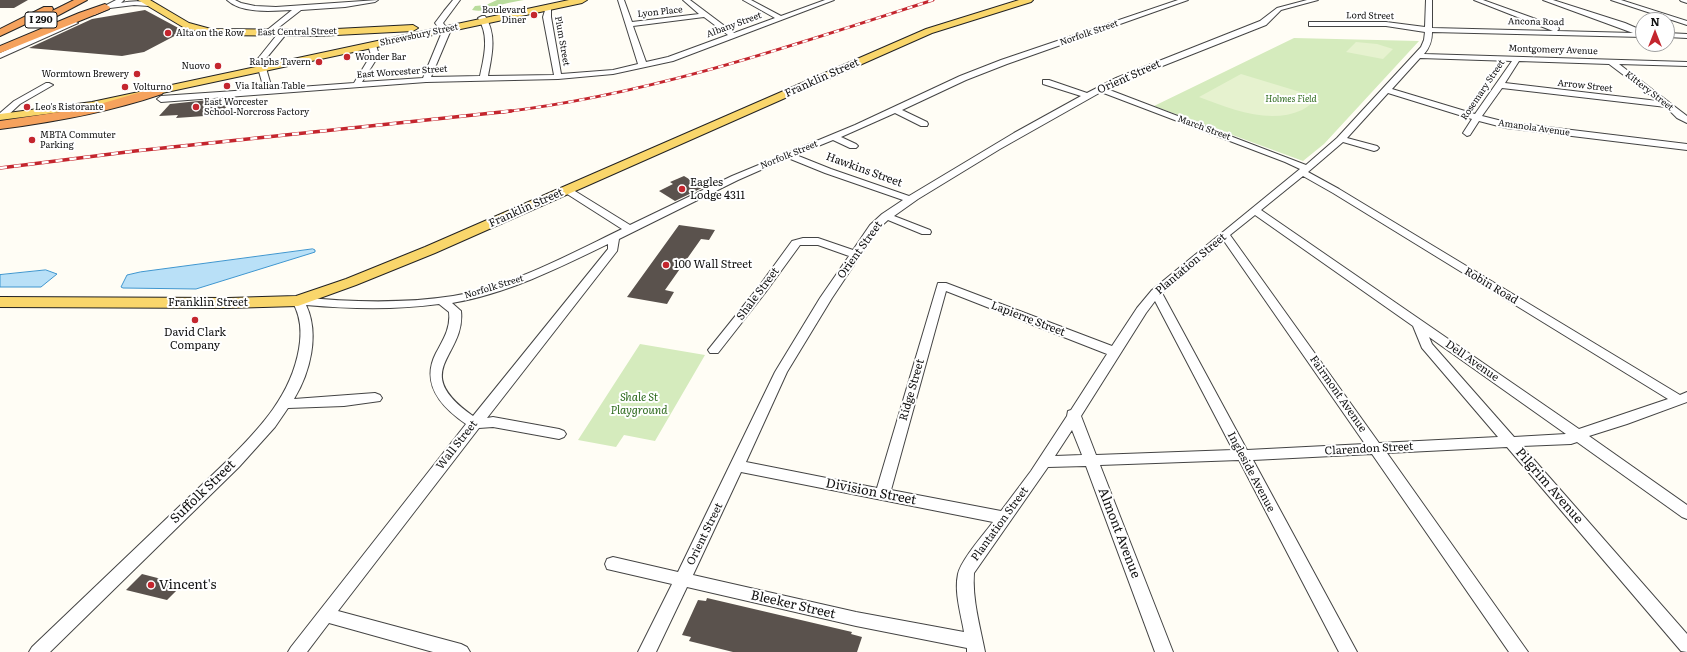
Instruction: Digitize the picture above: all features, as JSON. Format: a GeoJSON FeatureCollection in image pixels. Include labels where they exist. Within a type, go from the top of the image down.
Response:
{"type":"FeatureCollection","features":[{"type":"Feature","properties":{"kind":"highway","name":"I 290"},"geometry":{"type":"LineString","coordinates":[[0,33],[67,0]]}},
{"type":"Feature","properties":{"kind":"highway","name":"I 290"},"geometry":{"type":"LineString","coordinates":[[0,41],[82,0]]}},
{"type":"Feature","properties":{"kind":"highway"},"geometry":{"type":"LineString","coordinates":[[0,50],[105,7]]}},
{"type":"Feature","properties":{"kind":"highway"},"geometry":{"type":"LineString","coordinates":[[0,120],[60,117],[160,95]]}},
{"type":"Feature","properties":{"kind":"main road","name":"Shrewsbury Street"},"geometry":{"type":"LineString","coordinates":[[44,111],[160,95],[260,67],[400,32],[459,27],[562,0]]}},
{"type":"Feature","properties":{"kind":"main road","name":"Shrewsbury Street"},"geometry":{"type":"LineString","coordinates":[[0,120],[372,45],[443,28],[582,0]]}},
{"type":"Feature","properties":{"kind":"main road","name":"Franklin Street"},"geometry":{"type":"LineString","coordinates":[[0,302],[298,302],[320,292],[392,266],[929,31],[1028,0]]}},
{"type":"Feature","properties":{"kind":"main road","name":"East Central Street"},"geometry":{"type":"LineString","coordinates":[[145,1],[186,25],[198,29],[222,33],[400,32]]}},
{"type":"Feature","properties":{"kind":"street"},"geometry":{"type":"LineString","coordinates":[[0,56],[121,0]]}},
{"type":"Feature","properties":{"kind":"street"},"geometry":{"type":"LineString","coordinates":[[230,0],[238,5],[253,7],[299,8],[338,6],[375,0]]}},
{"type":"Feature","properties":{"kind":"street"},"geometry":{"type":"LineString","coordinates":[[426,80],[445,35],[443,28],[439,23],[446,12],[457,0]]}},
{"type":"Feature","properties":{"kind":"street"},"geometry":{"type":"LineString","coordinates":[[621,0],[643,66]]}},
{"type":"Feature","properties":{"kind":"street"},"geometry":{"type":"LineString","coordinates":[[686,0],[733,36]]}},
{"type":"Feature","properties":{"kind":"street"},"geometry":{"type":"LineString","coordinates":[[746,0],[780,18]]}},
{"type":"Feature","properties":{"kind":"street","name":"Albany Street"},"geometry":{"type":"LineString","coordinates":[[643,66],[670,59],[831,0]]}},
{"type":"Feature","properties":{"kind":"street","name":"Norfolk Street"},"geometry":{"type":"LineString","coordinates":[[298,302],[341,305],[384,305],[442,301],[508,285],[559,264],[735,178],[833,137],[987,69],[1185,0]]}},
{"type":"Feature","properties":{"kind":"street","name":"Orient Street"},"geometry":{"type":"LineString","coordinates":[[647,652],[683,580],[781,372],[855,254],[874,227],[909,199],[1100,89],[1121,79],[1263,23],[1271,18],[1278,10],[1315,0]]}},
{"type":"Feature","properties":{"kind":"street","name":"Plantation Street"},"geometry":{"type":"LineString","coordinates":[[975,647],[967,602],[965,583],[966,572],[978,553],[1044,462],[1073,414],[1141,311],[1156,292],[1341,139],[1418,56],[1428,43],[1429,0]]}},
{"type":"Feature","properties":{"kind":"street"},"geometry":{"type":"LineString","coordinates":[[1477,0],[1564,32]]}},
{"type":"Feature","properties":{"kind":"street"},"geometry":{"type":"LineString","coordinates":[[1546,0],[1635,31]]}},
{"type":"Feature","properties":{"kind":"street"},"geometry":{"type":"LineString","coordinates":[[1614,0],[1687,23]]}},
{"type":"Feature","properties":{"kind":"street"},"geometry":{"type":"LineString","coordinates":[[1683,0],[1687,1]]}},
{"type":"Feature","properties":{"kind":"street"},"geometry":{"type":"LineString","coordinates":[[105,7],[145,1]]}},
{"type":"Feature","properties":{"kind":"street"},"geometry":{"type":"LineString","coordinates":[[269,33],[299,8]]}},
{"type":"Feature","properties":{"kind":"street","name":"Plum Street"},"geometry":{"type":"LineString","coordinates":[[548,8],[547,17],[558,77]]}},
{"type":"Feature","properties":{"kind":"street","name":"Lyon Place"},"geometry":{"type":"LineString","coordinates":[[630,24],[706,15]]}},
{"type":"Feature","properties":{"kind":"street"},"geometry":{"type":"LineString","coordinates":[[483,20],[490,48],[484,78]]}},
{"type":"Feature","properties":{"kind":"street","name":"Lord Street"},"geometry":{"type":"LineString","coordinates":[[1312,24],[1386,24],[1428,30]]}},
{"type":"Feature","properties":{"kind":"street","name":"Ancona Road"},"geometry":{"type":"LineString","coordinates":[[1428,30],[1635,34]]}},
{"type":"Feature","properties":{"kind":"street"},"geometry":{"type":"LineString","coordinates":[[268,90],[260,67],[260,61],[283,33]]}},
{"type":"Feature","properties":{"kind":"street"},"geometry":{"type":"LineString","coordinates":[[1675,35],[1687,36]]}},
{"type":"Feature","properties":{"kind":"street"},"geometry":{"type":"LineString","coordinates":[[357,84],[375,55],[372,45]]}},
{"type":"Feature","properties":{"kind":"street","name":"Montgomery Avenue"},"geometry":{"type":"LineString","coordinates":[[1418,56],[1687,64]]}},
{"type":"Feature","properties":{"kind":"street","name":"Rosemary Street"},"geometry":{"type":"LineString","coordinates":[[1468,133],[1517,59]]}},
{"type":"Feature","properties":{"kind":"street","name":"Kittery Street"},"geometry":{"type":"LineString","coordinates":[[1611,62],[1687,120]]}},
{"type":"Feature","properties":{"kind":"street","name":"East Worcester Street"},"geometry":{"type":"LineString","coordinates":[[160,95],[426,80],[558,77],[613,72],[643,66]]}},
{"type":"Feature","properties":{"kind":"street"},"geometry":{"type":"LineString","coordinates":[[1046,82],[1088,96]]}},
{"type":"Feature","properties":{"kind":"street"},"geometry":{"type":"LineString","coordinates":[[0,120],[5,112],[22,99],[49,85]]}},
{"type":"Feature","properties":{"kind":"street","name":"Arrow Street"},"geometry":{"type":"LineString","coordinates":[[1500,85],[1668,105]]}},
{"type":"Feature","properties":{"kind":"street","name":"March Street"},"geometry":{"type":"LineString","coordinates":[[1100,89],[1288,160],[1304,171]]}},
{"type":"Feature","properties":{"kind":"street","name":"Amanola Avenue"},"geometry":{"type":"LineString","coordinates":[[1386,90],[1477,118],[1519,127],[1687,147]]}},
{"type":"Feature","properties":{"kind":"street"},"geometry":{"type":"LineString","coordinates":[[895,110],[924,124]]}},
{"type":"Feature","properties":{"kind":"street"},"geometry":{"type":"LineString","coordinates":[[833,137],[853,146]]}},
{"type":"Feature","properties":{"kind":"street"},"geometry":{"type":"LineString","coordinates":[[1341,139],[1374,148]]}},
{"type":"Feature","properties":{"kind":"street","name":"Hawkins Street"},"geometry":{"type":"LineString","coordinates":[[788,155],[828,171],[909,199]]}},
{"type":"Feature","properties":{"kind":"street","name":"Robin Road"},"geometry":{"type":"LineString","coordinates":[[1304,171],[1683,399]]}},
{"type":"Feature","properties":{"kind":"street"},"geometry":{"type":"LineString","coordinates":[[566,190],[630,230]]}},
{"type":"Feature","properties":{"kind":"street","name":"Dell Avenue"},"geometry":{"type":"LineString","coordinates":[[1255,211],[1418,323],[1687,513]]}},
{"type":"Feature","properties":{"kind":"street"},"geometry":{"type":"LineString","coordinates":[[886,216],[926,232]]}},
{"type":"Feature","properties":{"kind":"street","name":"Fairmont Avenue"},"geometry":{"type":"LineString","coordinates":[[1225,235],[1519,652]]}},
{"type":"Feature","properties":{"kind":"street","name":"Wall Street"},"geometry":{"type":"LineString","coordinates":[[297,652],[474,423],[613,249],[614,238]]}},
{"type":"Feature","properties":{"kind":"street","name":"Shale Street"},"geometry":{"type":"LineString","coordinates":[[714,350],[761,291],[793,246],[798,242],[804,240],[813,241],[855,254]]}},
{"type":"Feature","properties":{"kind":"street","name":"Lapierre Street"},"geometry":{"type":"LineString","coordinates":[[942,285],[1115,352]]}},
{"type":"Feature","properties":{"kind":"street","name":"Ridge Street"},"geometry":{"type":"LineString","coordinates":[[883,494],[942,285]]}},
{"type":"Feature","properties":{"kind":"street","name":"Ingleside Avenue"},"geometry":{"type":"LineString","coordinates":[[1156,292],[1348,652]]}},
{"type":"Feature","properties":{"kind":"street"},"geometry":{"type":"LineString","coordinates":[[442,301],[455,311],[456,322],[439,361],[435,376],[454,408],[474,423],[493,422],[559,434]]}},
{"type":"Feature","properties":{"kind":"street","name":"Suffolk Street"},"geometry":{"type":"LineString","coordinates":[[38,652],[234,463],[270,424],[285,404],[300,375],[305,357],[306,325],[303,308],[298,302]]}},
{"type":"Feature","properties":{"kind":"street","name":"Pilgrim Avenue"},"geometry":{"type":"LineString","coordinates":[[1418,323],[1426,345],[1687,646]]}},
{"type":"Feature","properties":{"kind":"street"},"geometry":{"type":"LineString","coordinates":[[285,404],[375,398]]}},
{"type":"Feature","properties":{"kind":"street","name":"Clarendon Street"},"geometry":{"type":"LineString","coordinates":[[1044,462],[1242,455],[1571,439],[1577,435],[1622,421],[1683,399]]}},
{"type":"Feature","properties":{"kind":"street","name":"Almont Avenue"},"geometry":{"type":"LineString","coordinates":[[1073,414],[1164,652]]}},
{"type":"Feature","properties":{"kind":"street","name":"Division Street"},"geometry":{"type":"LineString","coordinates":[[737,466],[1004,518]]}},
{"type":"Feature","properties":{"kind":"street","name":"Bleeker Street"},"geometry":{"type":"LineString","coordinates":[[613,564],[975,647]]}},
{"type":"Feature","properties":{"kind":"street"},"geometry":{"type":"LineString","coordinates":[[326,615],[461,652]]}},
{"type":"Feature","properties":{"kind":"green space"},"geometry":{"type":"Polygon","coordinates":[[[497,0],[524,0],[507,3],[485,10],[472,10],[475,6],[486,5],[497,0]]]}},
{"type":"Feature","properties":{"kind":"green space","name":"Holmes Field"},"geometry":{"type":"Polygon","coordinates":[[[1294,38],[1419,41],[1324,144],[1303,161],[1154,106],[1294,38]]]}},
{"type":"Feature","properties":{"kind":"green space"},"geometry":{"type":"Polygon","coordinates":[[[1356,42],[1377,44],[1393,49],[1383,59],[1346,52],[1356,42]]]}},
{"type":"Feature","properties":{"kind":"green space"},"geometry":{"type":"Polygon","coordinates":[[[1241,74],[1320,98],[1302,110],[1276,116],[1263,116],[1250,114],[1199,97],[1241,74]]]}},
{"type":"Feature","properties":{"kind":"green space","name":"Shale St Playground"},"geometry":{"type":"Polygon","coordinates":[[[640,344],[705,355],[655,441],[624,435],[616,447],[578,440],[640,344]]]}},
{"type":"Feature","properties":{"kind":"water"},"geometry":{"type":"Polygon","coordinates":[[[313,249],[315,252],[196,289],[121,287],[127,275],[140,272],[313,249]]]}},
{"type":"Feature","properties":{"kind":"water"},"geometry":{"type":"Polygon","coordinates":[[[46,270],[57,274],[41,287],[0,287],[0,275],[46,270]]]}},
{"type":"Feature","properties":{"kind":"building"},"geometry":{"type":"Polygon","coordinates":[[[0,0],[28,0],[14,8],[0,8],[0,0]]]}},
{"type":"Feature","properties":{"kind":"building","name":"Alta on the Row"},"geometry":{"type":"Polygon","coordinates":[[[145,10],[184,31],[144,52],[122,56],[29,48],[92,19],[145,10]]]}},
{"type":"Feature","properties":{"kind":"building","name":"East Worcester School-Norcross Factory"},"geometry":{"type":"Polygon","coordinates":[[[217,99],[214,103],[217,103],[214,106],[228,105],[219,115],[176,118],[178,115],[159,116],[170,104],[217,99]]]}},
{"type":"Feature","properties":{"kind":"building","name":"Eagles Lodge 4311"},"geometry":{"type":"Polygon","coordinates":[[[684,176],[706,186],[675,201],[659,191],[673,184],[670,182],[684,176]]]}},
{"type":"Feature","properties":{"kind":"building","name":"100 Wall Street"},"geometry":{"type":"Polygon","coordinates":[[[679,225],[715,230],[709,240],[701,239],[665,290],[674,292],[667,304],[627,297],[679,225]]]}},
{"type":"Feature","properties":{"kind":"building","name":"Vincent's"},"geometry":{"type":"Polygon","coordinates":[[[142,574],[173,582],[168,587],[177,590],[167,600],[126,590],[142,574]]]}},
{"type":"Feature","properties":{"kind":"building"},"geometry":{"type":"Polygon","coordinates":[[[707,598],[852,632],[851,634],[862,637],[857,652],[733,652],[689,641],[691,637],[682,635],[698,600],[706,601],[707,598]]]}},
{"type":"Feature","properties":{"kind":"railway"},"geometry":{"type":"LineString","coordinates":[[507,111],[558,104],[667,81],[774,51],[933,0]]}},
{"type":"Feature","properties":{"kind":"railway"},"geometry":{"type":"LineString","coordinates":[[0,168],[135,151],[507,111]]}},
{"type":"Feature","properties":{"kind":"railway"},"geometry":{"type":"LineString","coordinates":[[507,111],[511,111]]}},
{"type":"Feature","properties":{"kind":"place","name":"Boulevard Diner"},"geometry":{"type":"Point","coordinates":[534,15]}},
{"type":"Feature","properties":{"kind":"place","name":"Alta on the Row"},"geometry":{"type":"Point","coordinates":[168,33]}},
{"type":"Feature","properties":{"kind":"place","name":"Wonder Bar"},"geometry":{"type":"Point","coordinates":[347,57]}},
{"type":"Feature","properties":{"kind":"place","name":"Ralphs Tavern"},"geometry":{"type":"Point","coordinates":[319,62]}},
{"type":"Feature","properties":{"kind":"place","name":"Nuovo"},"geometry":{"type":"Point","coordinates":[218,66]}},
{"type":"Feature","properties":{"kind":"place","name":"Wormtown Brewery"},"geometry":{"type":"Point","coordinates":[137,74]}},
{"type":"Feature","properties":{"kind":"place","name":"Via Italian Table"},"geometry":{"type":"Point","coordinates":[227,86]}},
{"type":"Feature","properties":{"kind":"place","name":"Volturno"},"geometry":{"type":"Point","coordinates":[125,87]}},
{"type":"Feature","properties":{"kind":"place","name":"Leo's Ristorante"},"geometry":{"type":"Point","coordinates":[27,107]}},
{"type":"Feature","properties":{"kind":"place","name":"East Worcester School-Norcross Factory"},"geometry":{"type":"Point","coordinates":[196,107]}},
{"type":"Feature","properties":{"kind":"place","name":"MBTA Commuter Parking"},"geometry":{"type":"Point","coordinates":[32,140]}},
{"type":"Feature","properties":{"kind":"place","name":"Eagles Lodge 4311"},"geometry":{"type":"Point","coordinates":[682,189]}},
{"type":"Feature","properties":{"kind":"place","name":"100 Wall Street"},"geometry":{"type":"Point","coordinates":[666,265]}},
{"type":"Feature","properties":{"kind":"place","name":"David Clark Company"},"geometry":{"type":"Point","coordinates":[195,320]}},
{"type":"Feature","properties":{"kind":"place","name":"Vincent's"},"geometry":{"type":"Point","coordinates":[151,585]}}]}
